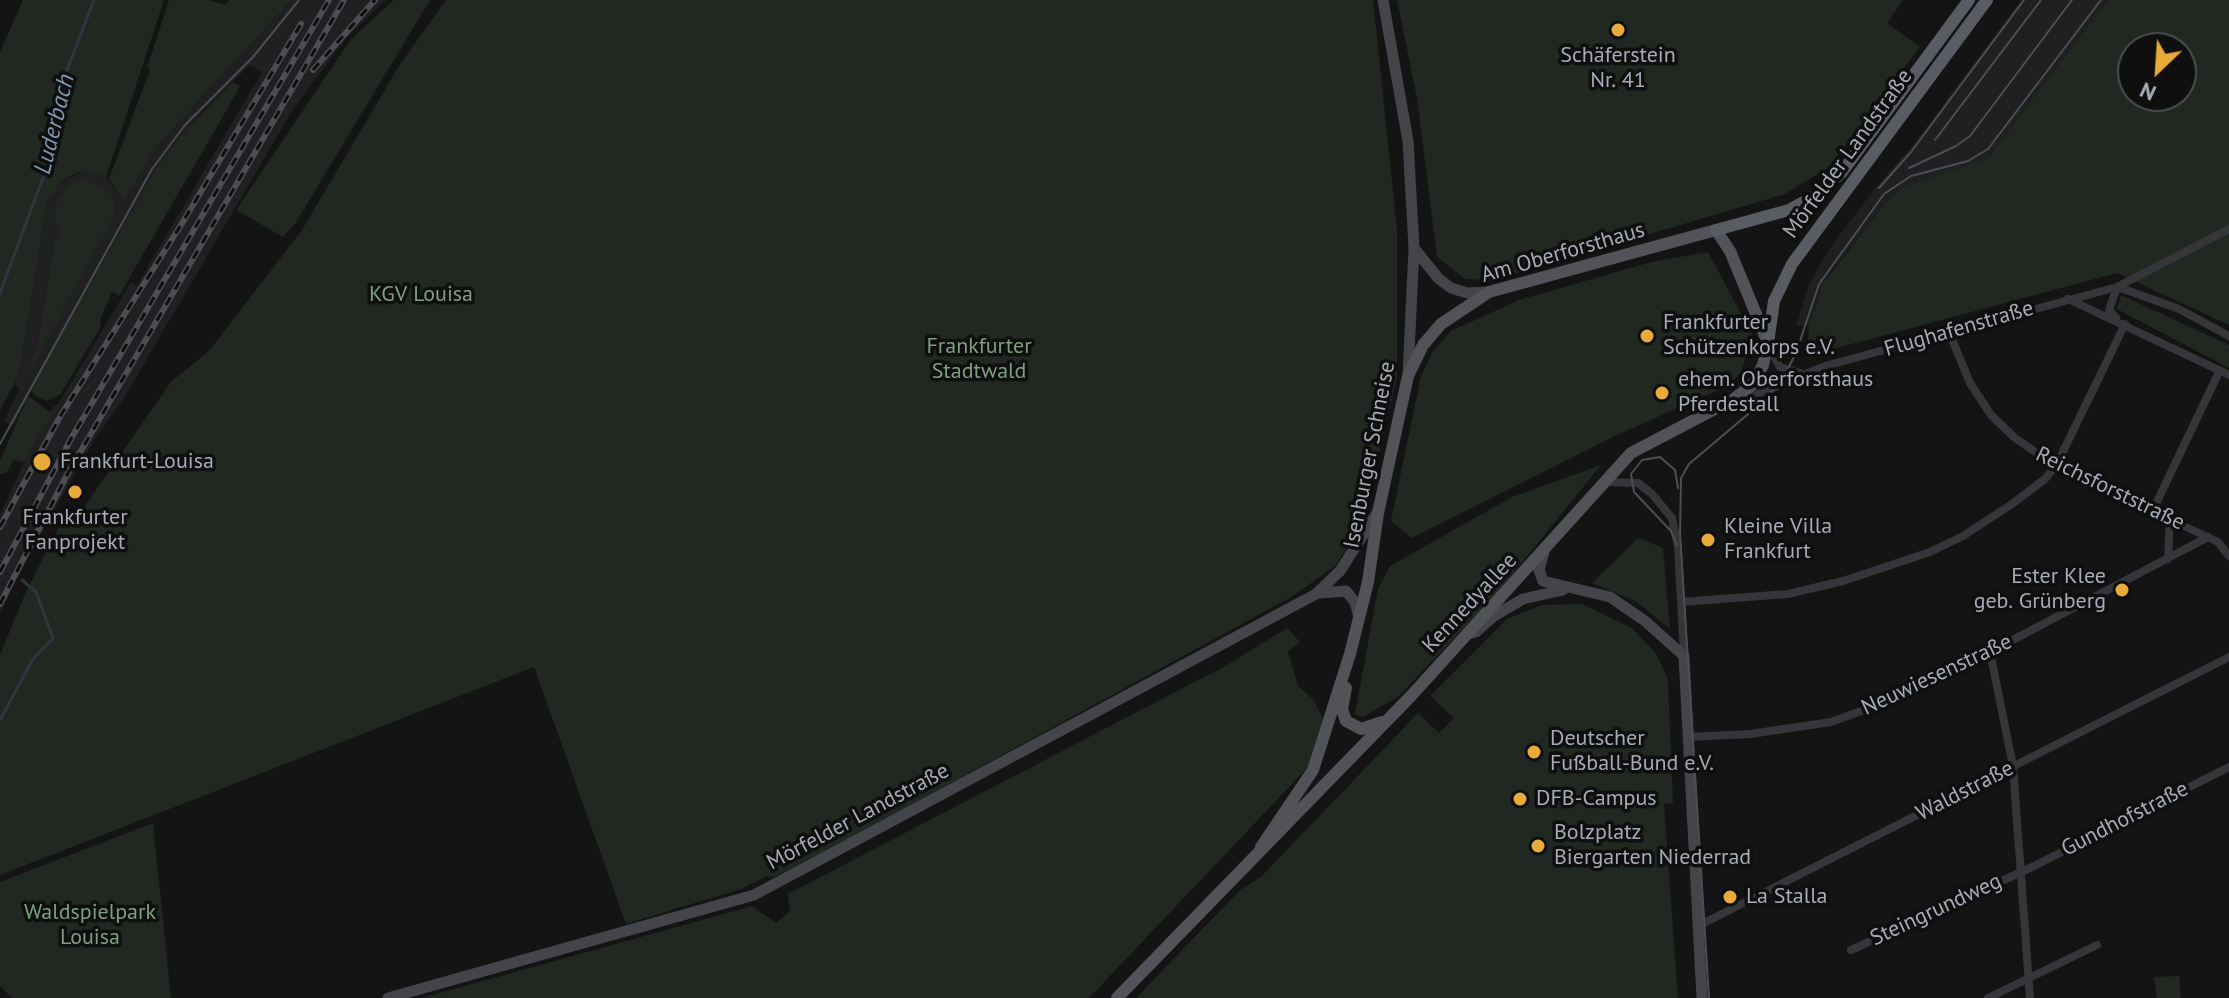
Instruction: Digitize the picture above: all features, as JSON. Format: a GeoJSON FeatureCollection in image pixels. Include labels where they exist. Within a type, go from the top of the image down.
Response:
{"type":"FeatureCollection","features":[{"type":"Feature","properties":{"kind":"highway","name":"Mörfelder Landstraße"},"geometry":{"type":"LineString","coordinates":[[1716,230],[1789,210],[1818,194],[1842,172],[1969,0]]}},
{"type":"Feature","properties":{"kind":"highway","name":"Mörfelder Landstraße"},"geometry":{"type":"LineString","coordinates":[[1768,345],[1774,301],[1792,264],[1987,0]]}},
{"type":"Feature","properties":{"kind":"main road","name":"Isenburger Schneise"},"geometry":{"type":"LineString","coordinates":[[1261,847],[1313,770],[1359,617],[1408,376],[1414,248],[1408,141],[1383,0]]}},
{"type":"Feature","properties":{"kind":"main road"},"geometry":{"type":"LineString","coordinates":[[1716,230],[1730,251],[1768,345]]}},
{"type":"Feature","properties":{"kind":"main road","name":"Am Oberforsthaus"},"geometry":{"type":"LineString","coordinates":[[1408,376],[1423,345],[1441,324],[1489,292],[1716,230]]}},
{"type":"Feature","properties":{"kind":"main road"},"geometry":{"type":"LineString","coordinates":[[1414,248],[1432,271],[1451,288],[1467,293],[1489,292]]}},
{"type":"Feature","properties":{"kind":"main road","name":"Kennedyallee"},"geometry":{"type":"LineString","coordinates":[[1117,998],[1388,719],[1544,552],[1604,482],[1643,444],[1734,399],[1755,382],[1768,345]]}},
{"type":"Feature","properties":{"kind":"main road","name":"Mörfelder Landstraße"},"geometry":{"type":"LineString","coordinates":[[388,998],[744,900],[1316,594],[1338,574],[1378,513]]}},
{"type":"Feature","properties":{"kind":"main road"},"geometry":{"type":"LineString","coordinates":[[1544,552],[1539,572],[1541,580],[1604,594],[1624,604],[1684,656],[1702,998]]}},
{"type":"Feature","properties":{"kind":"main road"},"geometry":{"type":"LineString","coordinates":[[1468,634],[1476,632],[1494,616],[1523,599],[1572,589]]}},
{"type":"Feature","properties":{"kind":"main road"},"geometry":{"type":"LineString","coordinates":[[1316,594],[1345,591],[1355,602],[1359,617]]}},
{"type":"Feature","properties":{"kind":"main road"},"geometry":{"type":"LineString","coordinates":[[1352,644],[1342,709],[1346,721],[1361,729],[1388,719]]}},
{"type":"Feature","properties":{"kind":"street","name":"Flughafenstraße"},"geometry":{"type":"LineString","coordinates":[[1734,399],[1751,397],[1801,373],[2067,298],[2117,287],[2229,229]]}},
{"type":"Feature","properties":{"kind":"street"},"geometry":{"type":"LineString","coordinates":[[2122,323],[2109,310],[2117,287],[2179,309],[2229,336]]}},
{"type":"Feature","properties":{"kind":"street"},"geometry":{"type":"LineString","coordinates":[[2067,298],[2225,372],[2153,510]]}},
{"type":"Feature","properties":{"kind":"street"},"geometry":{"type":"LineString","coordinates":[[1681,602],[1788,594],[1886,569],[1963,536],[2012,504],[2045,479],[2056,466],[2122,323]]}},
{"type":"Feature","properties":{"kind":"street","name":"Reichsforststraße"},"geometry":{"type":"LineString","coordinates":[[1949,332],[1970,383],[1991,415],[2015,438],[2056,466],[2170,518],[2228,550]]}},
{"type":"Feature","properties":{"kind":"street"},"geometry":{"type":"LineString","coordinates":[[1768,345],[1780,367],[1801,373]]}},
{"type":"Feature","properties":{"kind":"street"},"geometry":{"type":"LineString","coordinates":[[1604,482],[1629,481],[1648,490],[1670,515],[1677,536],[1684,656]]}},
{"type":"Feature","properties":{"kind":"street"},"geometry":{"type":"LineString","coordinates":[[2168,559],[2170,518]]}},
{"type":"Feature","properties":{"kind":"street","name":"Neuwiesenstraße"},"geometry":{"type":"LineString","coordinates":[[1689,737],[1750,734],[1831,722],[1878,705],[1990,652],[2208,537]]}},
{"type":"Feature","properties":{"kind":"street"},"geometry":{"type":"LineString","coordinates":[[1990,652],[2013,766],[2030,998]]}},
{"type":"Feature","properties":{"kind":"street","name":"Waldstraße"},"geometry":{"type":"LineString","coordinates":[[1700,925],[2229,657]]}},
{"type":"Feature","properties":{"kind":"street","name":"Gundhofstraße"},"geometry":{"type":"LineString","coordinates":[[2021,871],[2229,767]]}},
{"type":"Feature","properties":{"kind":"street","name":"Steingrundweg"},"geometry":{"type":"LineString","coordinates":[[1851,950],[2021,871]]}},
{"type":"Feature","properties":{"kind":"street"},"geometry":{"type":"LineString","coordinates":[[1988,998],[2097,945]]}},
{"type":"Feature","properties":{"kind":"shaded area"},"geometry":{"type":"Polygon","coordinates":[[[291,0],[386,0],[347,37],[293,109],[123,400],[96,437],[21,568],[0,615],[0,515],[24,462],[131,282],[137,285],[262,72],[250,65],[200,114],[155,170],[39,374],[13,426],[4,422],[19,388],[15,386],[47,202],[63,180],[84,171],[106,177],[124,200],[160,143],[291,0]]]}},
{"type":"Feature","properties":{"kind":"shaded area"},"geometry":{"type":"Polygon","coordinates":[[[2021,0],[2108,0],[1988,158],[1902,188],[1886,202],[1831,272],[1817,299],[1809,325],[1796,326],[1809,284],[1829,249],[1876,187],[1914,144],[2021,0]]]}},
{"type":"Feature","properties":{"kind":"green space"},"geometry":{"type":"Polygon","coordinates":[[[23,0],[164,0],[106,177],[84,171],[74,174],[63,180],[47,202],[18,377],[0,410],[0,52],[23,0]]]}},
{"type":"Feature","properties":{"kind":"green space"},"geometry":{"type":"Polygon","coordinates":[[[169,0],[209,0],[225,5],[230,0],[291,0],[160,143],[124,200],[109,179],[150,70],[147,68],[169,0]]]}},
{"type":"Feature","properties":{"kind":"green space"},"geometry":{"type":"Polygon","coordinates":[[[394,0],[430,0],[295,224],[283,237],[236,210],[351,39],[394,0]]]}},
{"type":"Feature","properties":{"kind":"green space","name":"Frankfurter Stadtwald"},"geometry":{"type":"Polygon","coordinates":[[[446,0],[1373,0],[1397,229],[1397,377],[1362,523],[1336,565],[1293,596],[858,834],[775,877],[767,876],[741,889],[626,924],[534,667],[0,875],[0,655],[25,594],[64,517],[80,513],[171,382],[209,351],[302,230],[399,66],[446,0]]]}},
{"type":"Feature","properties":{"kind":"green space"},"geometry":{"type":"Polygon","coordinates":[[[1397,0],[1903,0],[1887,23],[1920,47],[1829,167],[1785,194],[1494,280],[1465,279],[1437,257],[1417,99],[1397,0]]]}},
{"type":"Feature","properties":{"kind":"green space"},"geometry":{"type":"Polygon","coordinates":[[[2108,0],[2229,0],[2229,325],[2117,273],[1807,356],[1809,325],[1823,284],[1886,202],[1902,188],[1988,158],[2108,0]]]}},
{"type":"Feature","properties":{"kind":"green space"},"geometry":{"type":"Polygon","coordinates":[[[233,82],[240,86],[233,99],[119,296],[112,292],[100,320],[101,326],[60,395],[46,401],[35,395],[31,391],[39,374],[155,170],[189,127],[233,82]]]}},
{"type":"Feature","properties":{"kind":"green space"},"geometry":{"type":"Polygon","coordinates":[[[84,180],[107,190],[113,198],[114,216],[24,381],[38,345],[55,242],[60,232],[54,218],[57,202],[71,183],[84,180]]]}},
{"type":"Feature","properties":{"kind":"green space"},"geometry":{"type":"Polygon","coordinates":[[[1708,252],[1753,336],[1741,372],[1729,385],[1615,436],[1412,538],[1391,521],[1421,376],[1432,353],[1451,331],[1519,300],[1651,262],[1708,252]]]}},
{"type":"Feature","properties":{"kind":"green space"},"geometry":{"type":"Polygon","coordinates":[[[2121,295],[2229,345],[2229,368],[2117,309],[2121,295]]]}},
{"type":"Feature","properties":{"kind":"green space"},"geometry":{"type":"Polygon","coordinates":[[[28,396],[50,412],[61,400],[24,462],[14,460],[6,473],[0,474],[0,461],[28,396]]]}},
{"type":"Feature","properties":{"kind":"green space"},"geometry":{"type":"Polygon","coordinates":[[[1601,465],[1499,591],[1398,697],[1363,717],[1355,714],[1378,589],[1390,566],[1512,497],[1601,465]]]}},
{"type":"Feature","properties":{"kind":"green space"},"geometry":{"type":"Polygon","coordinates":[[[1638,538],[1663,548],[1670,629],[1637,602],[1592,583],[1638,538]]]}},
{"type":"Feature","properties":{"kind":"green space","name":"DFB-Campus"},"geometry":{"type":"Polygon","coordinates":[[[1582,604],[1632,628],[1655,652],[1668,679],[1673,803],[1664,804],[1678,998],[1136,998],[1240,890],[1262,876],[1418,713],[1439,733],[1454,718],[1430,696],[1507,619],[1542,605],[1582,604]]]}},
{"type":"Feature","properties":{"kind":"green space"},"geometry":{"type":"Polygon","coordinates":[[[1287,628],[1300,642],[1288,651],[1298,686],[1313,699],[1323,718],[1308,767],[1089,998],[422,998],[752,906],[776,923],[790,911],[788,894],[1227,665],[1287,628]]]}},
{"type":"Feature","properties":{"kind":"green space","name":"Waldspielpark Louisa"},"geometry":{"type":"Polygon","coordinates":[[[153,823],[171,998],[12,998],[0,986],[0,882],[153,823]]]}},
{"type":"Feature","properties":{"kind":"green space"},"geometry":{"type":"Polygon","coordinates":[[[2179,976],[2181,998],[2157,998],[2154,977],[2179,976]]]}},
{"type":"Feature","properties":{"kind":"waterway","name":"Luderbach"},"geometry":{"type":"LineString","coordinates":[[0,293],[50,159],[60,88],[94,0]]}},
{"type":"Feature","properties":{"kind":"waterway","name":"Luderbach"},"geometry":{"type":"LineString","coordinates":[[0,720],[33,659],[53,638],[36,592],[22,580]]}},
{"type":"Feature","properties":{"kind":"tram line"},"geometry":{"type":"LineString","coordinates":[[0,444],[152,169],[185,125],[253,57],[299,0]]}},
{"type":"Feature","properties":{"kind":"tram line"},"geometry":{"type":"LineString","coordinates":[[1879,188],[1911,152],[2024,0]]}},
{"type":"Feature","properties":{"kind":"tram line"},"geometry":{"type":"LineString","coordinates":[[1935,140],[2041,0]]}},
{"type":"Feature","properties":{"kind":"tram line"},"geometry":{"type":"LineString","coordinates":[[1909,168],[1970,136],[2072,0]]}},
{"type":"Feature","properties":{"kind":"tram line"},"geometry":{"type":"LineString","coordinates":[[1709,998],[1680,533],[1681,478],[1689,464],[1760,404],[1781,382],[1796,353],[1819,284],[1884,194],[1911,176],[1968,161],[1988,149],[2101,0]]}},
{"type":"Feature","properties":{"kind":"tram line"},"geometry":{"type":"LineString","coordinates":[[1677,545],[1671,531],[1634,492],[1631,474],[1642,460],[1660,457],[1675,470],[1678,488]]}},
{"type":"Feature","properties":{"kind":"railway"},"geometry":{"type":"LineString","coordinates":[[0,572],[72,437],[329,0]]}},
{"type":"Feature","properties":{"kind":"railway"},"geometry":{"type":"LineString","coordinates":[[0,604],[68,473],[344,0]]}},
{"type":"Feature","properties":{"kind":"railway"},"geometry":{"type":"LineString","coordinates":[[313,70],[375,0]]}},
{"type":"Feature","properties":{"kind":"railway"},"geometry":{"type":"LineString","coordinates":[[0,527],[61,415],[181,225],[301,24]]}},
{"type":"Feature","properties":{"kind":"place","name":"Schäferstein Nr. 41"},"geometry":{"type":"Point","coordinates":[1618,30]}},
{"type":"Feature","properties":{"kind":"place","name":"Frankfurter Schützenkorps e.V."},"geometry":{"type":"Point","coordinates":[1647,336]}},
{"type":"Feature","properties":{"kind":"place","name":"ehem. Oberforsthaus Pferdestall"},"geometry":{"type":"Point","coordinates":[1662,393]}},
{"type":"Feature","properties":{"kind":"place","name":"Frankfurt-Louisa"},"geometry":{"type":"Point","coordinates":[42,462]}},
{"type":"Feature","properties":{"kind":"place","name":"Frankfurter Fanprojekt"},"geometry":{"type":"Point","coordinates":[75,492]}},
{"type":"Feature","properties":{"kind":"place","name":"Kleine Villa Frankfurt"},"geometry":{"type":"Point","coordinates":[1708,540]}},
{"type":"Feature","properties":{"kind":"place","name":"Ester Klee geb. Grünberg"},"geometry":{"type":"Point","coordinates":[2122,590]}},
{"type":"Feature","properties":{"kind":"place","name":"Deutscher Fußball-Bund e.V."},"geometry":{"type":"Point","coordinates":[1534,752]}},
{"type":"Feature","properties":{"kind":"place","name":"DFB-Campus"},"geometry":{"type":"Point","coordinates":[1520,799]}},
{"type":"Feature","properties":{"kind":"place","name":"Bolzplatz Biergarten Niederrad"},"geometry":{"type":"Point","coordinates":[1538,846]}},
{"type":"Feature","properties":{"kind":"place","name":"La Stalla"},"geometry":{"type":"Point","coordinates":[1730,897]}},
{"type":"Feature","properties":{"kind":"park label","name":"KGV Louisa"},"geometry":{"type":"Point","coordinates":[421,295]}}]}
